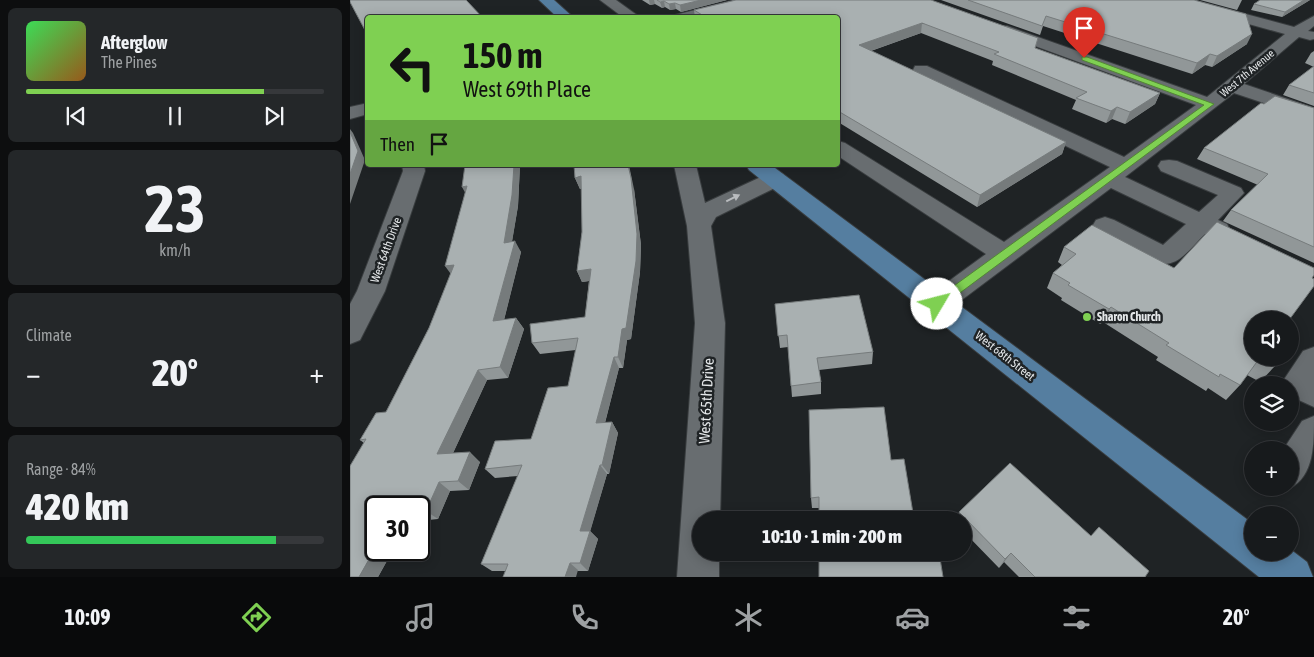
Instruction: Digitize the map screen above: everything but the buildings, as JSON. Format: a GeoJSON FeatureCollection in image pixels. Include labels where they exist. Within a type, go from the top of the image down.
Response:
{"type":"FeatureCollection","features":[{"type":"Feature","properties":{"kind":"main road"},"geometry":{"type":"LineString","coordinates":[[546,0],[564,15]]}},
{"type":"Feature","properties":{"kind":"main road","name":"West 68th Street"},"geometry":{"type":"LineString","coordinates":[[766,172],[1244,541]]}},
{"type":"Feature","properties":{"kind":"main road"},"geometry":{"type":"LineString","coordinates":[[1272,561],[1292,577]]}},
{"type":"Feature","properties":{"kind":"street"},"geometry":{"type":"LineString","coordinates":[[607,0],[630,15]]}},
{"type":"Feature","properties":{"kind":"street"},"geometry":{"type":"LineString","coordinates":[[692,15],[752,0]]}},
{"type":"Feature","properties":{"kind":"street"},"geometry":{"type":"LineString","coordinates":[[715,15],[752,0]]}},
{"type":"Feature","properties":{"kind":"street"},"geometry":{"type":"LineString","coordinates":[[1178,0],[1305,34]]}},
{"type":"Feature","properties":{"kind":"street","name":"West 7th Avenue"},"geometry":{"type":"LineString","coordinates":[[937,304],[1305,34],[1314,20]]}},
{"type":"Feature","properties":{"kind":"street"},"geometry":{"type":"LineString","coordinates":[[988,24],[1210,104]]}},
{"type":"Feature","properties":{"kind":"street"},"geometry":{"type":"LineString","coordinates":[[921,70],[1117,172],[1202,223],[1236,239]]}},
{"type":"Feature","properties":{"kind":"street"},"geometry":{"type":"LineString","coordinates":[[1232,86],[1314,114]]}},
{"type":"Feature","properties":{"kind":"street"},"geometry":{"type":"LineString","coordinates":[[350,112],[365,109]]}},
{"type":"Feature","properties":{"kind":"street"},"geometry":{"type":"LineString","coordinates":[[840,148],[1004,254]]}},
{"type":"Feature","properties":{"kind":"street"},"geometry":{"type":"LineString","coordinates":[[1105,225],[1166,256],[1233,194],[1169,166]]}},
{"type":"Feature","properties":{"kind":"street","name":"West 64th Drive"},"geometry":{"type":"LineString","coordinates":[[350,332],[371,291],[414,171],[413,167]]}},
{"type":"Feature","properties":{"kind":"street","name":"West 65th Drive"},"geometry":{"type":"LineString","coordinates":[[685,167],[699,226],[710,323],[698,577]]}},
{"type":"Feature","properties":{"kind":"street"},"geometry":{"type":"LineString","coordinates":[[699,226],[708,212],[766,172]]}},
{"type":"Feature","properties":{"kind":"street"},"geometry":{"type":"LineString","coordinates":[[1314,360],[1297,384],[1314,394]]}},
{"type":"Feature","properties":{"kind":"street"},"geometry":{"type":"LineString","coordinates":[[1299,456],[1314,432]]}},
{"type":"Feature","properties":{"kind":"place","name":"Sharon Church"},"geometry":{"type":"Point","coordinates":[1087,317]}},
{"type":"Feature","properties":{"kind":"route"},"geometry":{"type":"LineString","coordinates":[[937,304],[1210,104],[1084,58]]}}]}
